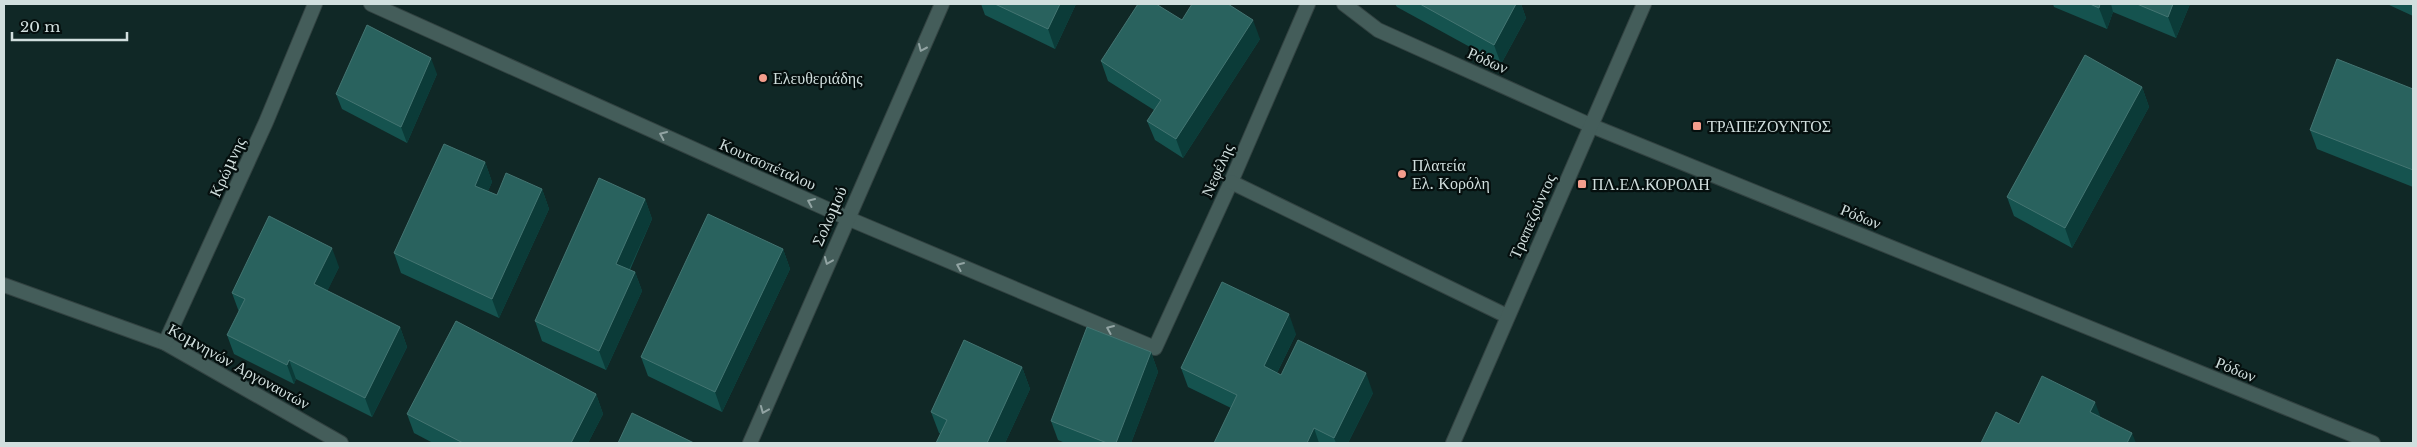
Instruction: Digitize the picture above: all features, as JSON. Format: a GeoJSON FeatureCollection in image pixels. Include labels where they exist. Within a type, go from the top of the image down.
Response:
{"type":"FeatureCollection","features":[{"type":"Feature","properties":{"kind":"street","name":"Κρώμνης"},"geometry":{"type":"LineString","coordinates":[[165,344],[266,122],[315,4]]}},
{"type":"Feature","properties":{"kind":"street","name":"Κουτσοπέταλου"},"geometry":{"type":"LineString","coordinates":[[371,4],[847,218],[1155,348]]}},
{"type":"Feature","properties":{"kind":"street","name":"Σολωμού"},"geometry":{"type":"LineString","coordinates":[[750,443],[942,4]]}},
{"type":"Feature","properties":{"kind":"street","name":"Νεφέλης"},"geometry":{"type":"LineString","coordinates":[[1155,348],[1231,182],[1308,4]]}},
{"type":"Feature","properties":{"kind":"street","name":"Ρόδων"},"geometry":{"type":"LineString","coordinates":[[1344,4],[1378,30],[1592,126],[2373,443]]}},
{"type":"Feature","properties":{"kind":"street","name":"Τραπεζούντος"},"geometry":{"type":"LineString","coordinates":[[1453,443],[1644,4]]}},
{"type":"Feature","properties":{"kind":"street"},"geometry":{"type":"LineString","coordinates":[[1231,182],[1507,316]]}},
{"type":"Feature","properties":{"kind":"street","name":"Κομνηνών Αργοναυτών"},"geometry":{"type":"LineString","coordinates":[[4,285],[165,344],[341,443]]}},
{"type":"Feature","properties":{"kind":"building"},"geometry":{"type":"Polygon","coordinates":[[[995,4],[1060,4],[1048,29],[995,4]]]}},
{"type":"Feature","properties":{"kind":"building"},"geometry":{"type":"Polygon","coordinates":[[[1138,4],[1156,4],[1182,20],[1192,4],[1228,4],[1253,20],[1176,139],[1147,121],[1161,100],[1101,61],[1138,4]]]}},
{"type":"Feature","properties":{"kind":"building"},"geometry":{"type":"Polygon","coordinates":[[[1420,4],[1516,4],[1494,45],[1420,4]]]}},
{"type":"Feature","properties":{"kind":"building"},"geometry":{"type":"Polygon","coordinates":[[[2090,4],[2100,4],[2099,8],[2090,4]]]}},
{"type":"Feature","properties":{"kind":"building"},"geometry":{"type":"Polygon","coordinates":[[[2137,4],[2173,4],[2168,17],[2137,4]]]}},
{"type":"Feature","properties":{"kind":"building"},"geometry":{"type":"Polygon","coordinates":[[[367,25],[431,58],[401,127],[336,94],[367,25]]]}},
{"type":"Feature","properties":{"kind":"building"},"geometry":{"type":"Polygon","coordinates":[[[2085,55],[2142,87],[2065,228],[2007,197],[2085,55]]]}},
{"type":"Feature","properties":{"kind":"building"},"geometry":{"type":"Polygon","coordinates":[[[2337,59],[2413,89],[2413,170],[2310,130],[2337,59]]]}},
{"type":"Feature","properties":{"kind":"building"},"geometry":{"type":"Polygon","coordinates":[[[444,144],[485,162],[475,186],[497,195],[506,173],[542,189],[492,299],[394,253],[444,144]]]}},
{"type":"Feature","properties":{"kind":"building"},"geometry":{"type":"Polygon","coordinates":[[[599,178],[645,199],[616,264],[635,272],[599,351],[535,321],[599,178]]]}},
{"type":"Feature","properties":{"kind":"building"},"geometry":{"type":"Polygon","coordinates":[[[708,214],[783,249],[715,392],[641,357],[708,214]]]}},
{"type":"Feature","properties":{"kind":"building"},"geometry":{"type":"Polygon","coordinates":[[[269,216],[332,248],[314,284],[400,327],[365,398],[289,360],[287,365],[227,335],[245,299],[232,293],[269,216]]]}},
{"type":"Feature","properties":{"kind":"building"},"geometry":{"type":"Polygon","coordinates":[[[1222,282],[1289,314],[1264,366],[1281,375],[1298,340],[1366,373],[1334,438],[1314,428],[1307,443],[1214,443],[1237,395],[1181,368],[1222,282]]]}},
{"type":"Feature","properties":{"kind":"building"},"geometry":{"type":"Polygon","coordinates":[[[456,321],[596,394],[571,443],[463,443],[407,414],[456,321]]]}},
{"type":"Feature","properties":{"kind":"building"},"geometry":{"type":"Polygon","coordinates":[[[1087,327],[1151,352],[1116,443],[1107,443],[1051,421],[1087,327]]]}},
{"type":"Feature","properties":{"kind":"building"},"geometry":{"type":"Polygon","coordinates":[[[964,340],[1022,367],[987,443],[936,443],[947,420],[931,412],[964,340]]]}},
{"type":"Feature","properties":{"kind":"building"},"geometry":{"type":"Polygon","coordinates":[[[2042,376],[2095,402],[2090,412],[2132,433],[2127,443],[1981,443],[1996,412],[2019,424],[2042,376]]]}},
{"type":"Feature","properties":{"kind":"building"},"geometry":{"type":"Polygon","coordinates":[[[632,413],[694,443],[618,443],[632,413]]]}},
{"type":"Feature","properties":{"kind":"place","name":"Ελευθεριάδης"},"geometry":{"type":"Point","coordinates":[763,78]}},
{"type":"Feature","properties":{"kind":"place","name":"ΤΡΑΠΕΖΟΥΝΤΟΣ"},"geometry":{"type":"Point","coordinates":[1697,126]}},
{"type":"Feature","properties":{"kind":"place","name":"Πλατεία Ελ. Κορόλη"},"geometry":{"type":"Point","coordinates":[1402,174]}},
{"type":"Feature","properties":{"kind":"place","name":"ΠΛ.ΕΛ.ΚΟΡΟΛΗ"},"geometry":{"type":"Point","coordinates":[1582,184]}}]}
